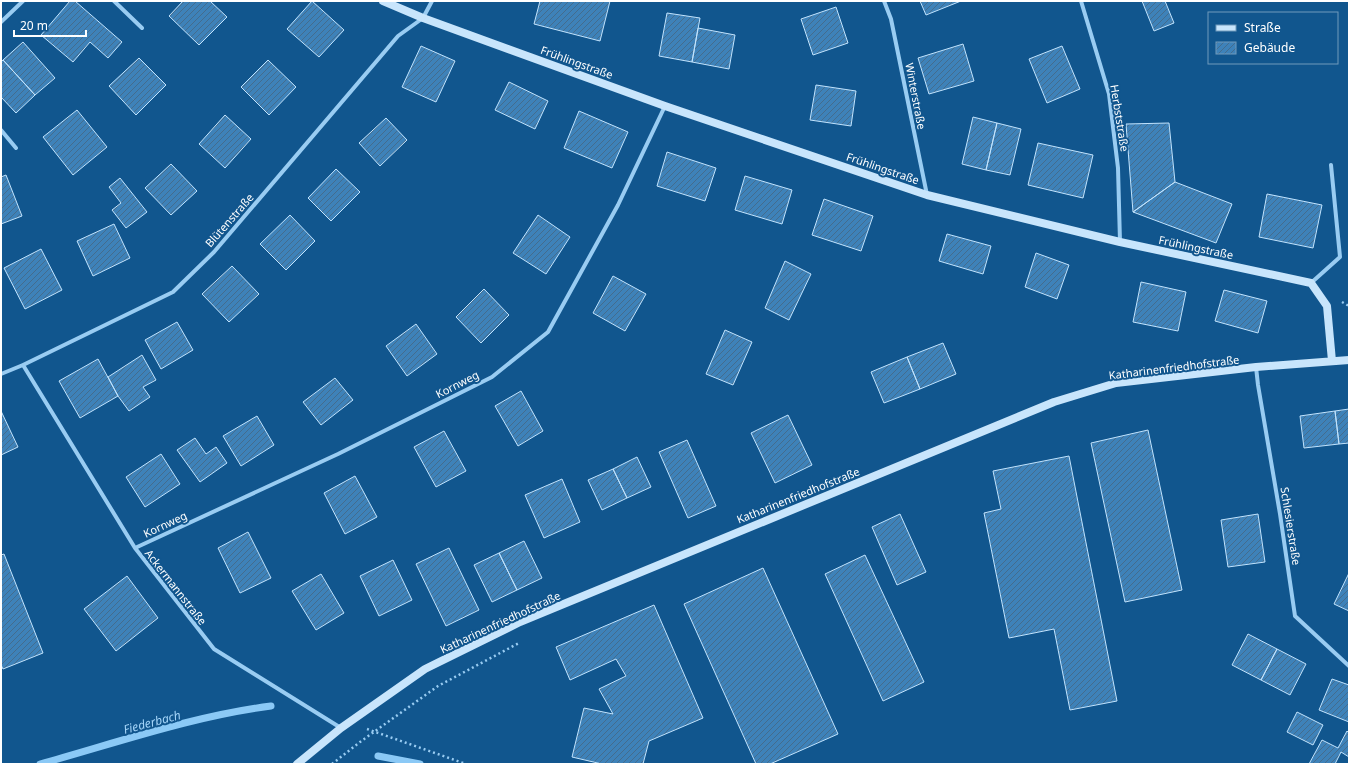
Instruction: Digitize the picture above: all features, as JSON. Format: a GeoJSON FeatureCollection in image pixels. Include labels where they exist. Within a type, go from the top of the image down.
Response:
{"type":"FeatureCollection","features":[{"type":"Feature","properties":{"kind":"street"},"geometry":{"type":"LineString","coordinates":[[1,22],[24,1]]}},
{"type":"Feature","properties":{"kind":"street"},"geometry":{"type":"LineString","coordinates":[[114,1],[142,28]]}},
{"type":"Feature","properties":{"kind":"street","name":"Frühlingstraße"},"geometry":{"type":"LineString","coordinates":[[383,1],[423,18],[665,106],[927,195],[1120,242],[1311,283]]}},
{"type":"Feature","properties":{"kind":"street"},"geometry":{"type":"LineString","coordinates":[[423,18],[432,1]]}},
{"type":"Feature","properties":{"kind":"street","name":"Winterstraße"},"geometry":{"type":"LineString","coordinates":[[884,1],[891,19],[927,195]]}},
{"type":"Feature","properties":{"kind":"street","name":"Herbststraße"},"geometry":{"type":"LineString","coordinates":[[1081,1],[1109,94],[1118,168],[1120,242]]}},
{"type":"Feature","properties":{"kind":"street","name":"Blütenstraße"},"geometry":{"type":"LineString","coordinates":[[1,374],[23,365],[173,292],[214,252],[398,36],[423,18]]}},
{"type":"Feature","properties":{"kind":"street","name":"Kornweg"},"geometry":{"type":"LineString","coordinates":[[134,548],[338,454],[492,377],[548,332],[618,205],[665,106]]}},
{"type":"Feature","properties":{"kind":"street"},"geometry":{"type":"LineString","coordinates":[[1,130],[16,148]]}},
{"type":"Feature","properties":{"kind":"street"},"geometry":{"type":"LineString","coordinates":[[1331,165],[1340,257],[1311,283],[1327,306],[1332,361]]}},
{"type":"Feature","properties":{"kind":"street","name":"Katharinenfriedhofstraße"},"geometry":{"type":"LineString","coordinates":[[297,764],[349,722],[425,669],[520,622],[1054,402],[1116,383],[1349,360]]}},
{"type":"Feature","properties":{"kind":"street","name":"Ackermannstraße"},"geometry":{"type":"LineString","coordinates":[[23,365],[134,548],[214,649],[341,728]]}},
{"type":"Feature","properties":{"kind":"street","name":"Schlesierstraße"},"geometry":{"type":"LineString","coordinates":[[1256,368],[1295,616],[1349,666]]}},
{"type":"Feature","properties":{"kind":"path"},"geometry":{"type":"LineString","coordinates":[[332,764],[438,686],[521,642]]}},
{"type":"Feature","properties":{"kind":"path"},"geometry":{"type":"LineString","coordinates":[[349,722],[466,764]]}},
{"type":"Feature","properties":{"kind":"building"},"geometry":{"type":"Polygon","coordinates":[[[70,1],[75,1],[122,42],[108,58],[90,42],[73,62],[41,35],[70,1]]]}},
{"type":"Feature","properties":{"kind":"building"},"geometry":{"type":"Polygon","coordinates":[[[183,1],[210,1],[227,17],[199,45],[169,16],[183,1]]]}},
{"type":"Feature","properties":{"kind":"building"},"geometry":{"type":"Polygon","coordinates":[[[312,1],[344,30],[319,57],[287,29],[312,1]]]}},
{"type":"Feature","properties":{"kind":"building"},"geometry":{"type":"Polygon","coordinates":[[[540,1],[610,1],[600,41],[534,24],[540,1]]]}},
{"type":"Feature","properties":{"kind":"building"},"geometry":{"type":"Polygon","coordinates":[[[920,1],[961,1],[926,15],[920,1]]]}},
{"type":"Feature","properties":{"kind":"building"},"geometry":{"type":"Polygon","coordinates":[[[1142,1],[1165,1],[1174,23],[1154,31],[1142,1]]]}},
{"type":"Feature","properties":{"kind":"building"},"geometry":{"type":"Polygon","coordinates":[[[836,7],[848,43],[813,55],[801,19],[836,7]]]}},
{"type":"Feature","properties":{"kind":"building"},"geometry":{"type":"Polygon","coordinates":[[[667,13],[700,18],[692,62],[659,56],[667,13]]]}},
{"type":"Feature","properties":{"kind":"building"},"geometry":{"type":"Polygon","coordinates":[[[698,28],[735,35],[729,69],[692,62],[698,28]]]}},
{"type":"Feature","properties":{"kind":"building"},"geometry":{"type":"Polygon","coordinates":[[[23,42],[55,78],[35,95],[3,60],[23,42]]]}},
{"type":"Feature","properties":{"kind":"building"},"geometry":{"type":"Polygon","coordinates":[[[963,44],[974,81],[929,94],[918,58],[963,44]]]}},
{"type":"Feature","properties":{"kind":"building"},"geometry":{"type":"Polygon","coordinates":[[[421,46],[455,61],[436,102],[402,87],[421,46]]]}},
{"type":"Feature","properties":{"kind":"building"},"geometry":{"type":"Polygon","coordinates":[[[1062,46],[1080,89],[1047,103],[1029,59],[1062,46]]]}},
{"type":"Feature","properties":{"kind":"building"},"geometry":{"type":"Polygon","coordinates":[[[139,58],[166,85],[136,115],[109,86],[139,58]]]}},
{"type":"Feature","properties":{"kind":"building"},"geometry":{"type":"Polygon","coordinates":[[[3,60],[35,95],[16,113],[1,97],[1,62],[3,60]]]}},
{"type":"Feature","properties":{"kind":"building"},"geometry":{"type":"Polygon","coordinates":[[[268,60],[296,87],[269,115],[241,87],[268,60]]]}},
{"type":"Feature","properties":{"kind":"building"},"geometry":{"type":"Polygon","coordinates":[[[509,82],[548,101],[535,129],[495,110],[509,82]]]}},
{"type":"Feature","properties":{"kind":"building"},"geometry":{"type":"Polygon","coordinates":[[[816,85],[856,91],[851,126],[810,120],[816,85]]]}},
{"type":"Feature","properties":{"kind":"building"},"geometry":{"type":"Polygon","coordinates":[[[77,110],[107,147],[73,175],[43,137],[77,110]]]}},
{"type":"Feature","properties":{"kind":"building"},"geometry":{"type":"Polygon","coordinates":[[[579,111],[628,132],[612,168],[564,148],[579,111]]]}},
{"type":"Feature","properties":{"kind":"building"},"geometry":{"type":"Polygon","coordinates":[[[225,115],[251,139],[225,168],[199,144],[225,115]]]}},
{"type":"Feature","properties":{"kind":"building"},"geometry":{"type":"Polygon","coordinates":[[[973,117],[997,123],[986,170],[962,164],[973,117]]]}},
{"type":"Feature","properties":{"kind":"building"},"geometry":{"type":"Polygon","coordinates":[[[386,118],[407,140],[380,166],[359,143],[386,118]]]}},
{"type":"Feature","properties":{"kind":"building"},"geometry":{"type":"Polygon","coordinates":[[[997,123],[1021,129],[1010,175],[986,170],[997,123]]]}},
{"type":"Feature","properties":{"kind":"building"},"geometry":{"type":"Polygon","coordinates":[[[1169,123],[1175,182],[1133,212],[1126,124],[1169,123]]]}},
{"type":"Feature","properties":{"kind":"building"},"geometry":{"type":"Polygon","coordinates":[[[1038,143],[1093,155],[1083,198],[1028,185],[1038,143]]]}},
{"type":"Feature","properties":{"kind":"building"},"geometry":{"type":"Polygon","coordinates":[[[667,152],[716,168],[705,201],[657,186],[667,152]]]}},
{"type":"Feature","properties":{"kind":"building"},"geometry":{"type":"Polygon","coordinates":[[[171,164],[197,191],[171,215],[145,188],[171,164]]]}},
{"type":"Feature","properties":{"kind":"building"},"geometry":{"type":"Polygon","coordinates":[[[336,169],[360,192],[331,221],[308,198],[336,169]]]}},
{"type":"Feature","properties":{"kind":"building"},"geometry":{"type":"Polygon","coordinates":[[[6,175],[22,216],[1,224],[1,177],[6,175]]]}},
{"type":"Feature","properties":{"kind":"building"},"geometry":{"type":"Polygon","coordinates":[[[745,176],[792,190],[782,224],[735,210],[745,176]]]}},
{"type":"Feature","properties":{"kind":"building"},"geometry":{"type":"Polygon","coordinates":[[[120,178],[147,212],[126,228],[112,210],[121,203],[109,187],[120,178]]]}},
{"type":"Feature","properties":{"kind":"building"},"geometry":{"type":"Polygon","coordinates":[[[1175,182],[1232,204],[1216,243],[1133,212],[1175,182]]]}},
{"type":"Feature","properties":{"kind":"building"},"geometry":{"type":"Polygon","coordinates":[[[1267,194],[1322,205],[1313,248],[1259,237],[1267,194]]]}},
{"type":"Feature","properties":{"kind":"building"},"geometry":{"type":"Polygon","coordinates":[[[824,199],[873,216],[861,251],[812,235],[824,199]]]}},
{"type":"Feature","properties":{"kind":"building"},"geometry":{"type":"Polygon","coordinates":[[[290,215],[315,241],[286,270],[260,244],[290,215]]]}},
{"type":"Feature","properties":{"kind":"building"},"geometry":{"type":"Polygon","coordinates":[[[538,215],[570,237],[546,274],[513,253],[538,215]]]}},
{"type":"Feature","properties":{"kind":"building"},"geometry":{"type":"Polygon","coordinates":[[[114,224],[130,258],[93,276],[77,241],[114,224]]]}},
{"type":"Feature","properties":{"kind":"building"},"geometry":{"type":"Polygon","coordinates":[[[947,234],[991,246],[983,274],[939,261],[947,234]]]}},
{"type":"Feature","properties":{"kind":"building"},"geometry":{"type":"Polygon","coordinates":[[[41,249],[62,290],[25,309],[4,268],[41,249]]]}},
{"type":"Feature","properties":{"kind":"building"},"geometry":{"type":"Polygon","coordinates":[[[1036,253],[1069,265],[1057,299],[1025,287],[1036,253]]]}},
{"type":"Feature","properties":{"kind":"building"},"geometry":{"type":"Polygon","coordinates":[[[785,261],[811,274],[789,320],[765,308],[785,261]]]}},
{"type":"Feature","properties":{"kind":"building"},"geometry":{"type":"Polygon","coordinates":[[[232,266],[259,294],[229,322],[202,294],[232,266]]]}},
{"type":"Feature","properties":{"kind":"building"},"geometry":{"type":"Polygon","coordinates":[[[613,276],[646,294],[625,331],[593,313],[613,276]]]}},
{"type":"Feature","properties":{"kind":"building"},"geometry":{"type":"Polygon","coordinates":[[[1141,282],[1186,292],[1178,331],[1133,322],[1141,282]]]}},
{"type":"Feature","properties":{"kind":"building"},"geometry":{"type":"Polygon","coordinates":[[[484,289],[509,315],[481,343],[456,317],[484,289]]]}},
{"type":"Feature","properties":{"kind":"building"},"geometry":{"type":"Polygon","coordinates":[[[1224,290],[1267,301],[1258,333],[1215,321],[1224,290]]]}},
{"type":"Feature","properties":{"kind":"building"},"geometry":{"type":"Polygon","coordinates":[[[177,322],[193,350],[161,369],[145,340],[177,322]]]}},
{"type":"Feature","properties":{"kind":"building"},"geometry":{"type":"Polygon","coordinates":[[[416,324],[437,354],[407,376],[386,346],[416,324]]]}},
{"type":"Feature","properties":{"kind":"building"},"geometry":{"type":"Polygon","coordinates":[[[725,330],[752,342],[733,385],[706,374],[725,330]]]}},
{"type":"Feature","properties":{"kind":"building"},"geometry":{"type":"Polygon","coordinates":[[[943,343],[956,374],[920,389],[907,357],[943,343]]]}},
{"type":"Feature","properties":{"kind":"building"},"geometry":{"type":"Polygon","coordinates":[[[142,355],[156,380],[143,387],[150,397],[129,411],[118,396],[108,377],[142,355]]]}},
{"type":"Feature","properties":{"kind":"building"},"geometry":{"type":"Polygon","coordinates":[[[907,357],[920,389],[884,403],[871,372],[907,357]]]}},
{"type":"Feature","properties":{"kind":"building"},"geometry":{"type":"Polygon","coordinates":[[[98,359],[118,396],[80,418],[59,381],[98,359]]]}},
{"type":"Feature","properties":{"kind":"building"},"geometry":{"type":"Polygon","coordinates":[[[335,378],[353,400],[321,425],[303,402],[335,378]]]}},
{"type":"Feature","properties":{"kind":"building"},"geometry":{"type":"Polygon","coordinates":[[[521,391],[543,431],[518,446],[495,406],[521,391]]]}},
{"type":"Feature","properties":{"kind":"building"},"geometry":{"type":"Polygon","coordinates":[[[1349,409],[1349,443],[1339,444],[1335,411],[1349,409]]]}},
{"type":"Feature","properties":{"kind":"building"},"geometry":{"type":"Polygon","coordinates":[[[1,411],[18,447],[1,455],[1,411]]]}},
{"type":"Feature","properties":{"kind":"building"},"geometry":{"type":"Polygon","coordinates":[[[1335,411],[1339,444],[1304,448],[1300,416],[1335,411]]]}},
{"type":"Feature","properties":{"kind":"building"},"geometry":{"type":"Polygon","coordinates":[[[788,415],[812,465],[775,483],[751,433],[788,415]]]}},
{"type":"Feature","properties":{"kind":"building"},"geometry":{"type":"Polygon","coordinates":[[[257,416],[274,445],[241,466],[223,436],[257,416]]]}},
{"type":"Feature","properties":{"kind":"building"},"geometry":{"type":"Polygon","coordinates":[[[1148,430],[1182,590],[1125,602],[1091,443],[1148,430]]]}},
{"type":"Feature","properties":{"kind":"building"},"geometry":{"type":"Polygon","coordinates":[[[444,431],[466,471],[436,487],[414,447],[444,431]]]}},
{"type":"Feature","properties":{"kind":"building"},"geometry":{"type":"Polygon","coordinates":[[[195,438],[206,454],[216,447],[227,463],[200,482],[177,450],[195,438]]]}},
{"type":"Feature","properties":{"kind":"building"},"geometry":{"type":"Polygon","coordinates":[[[687,440],[716,506],[688,518],[659,452],[687,440]]]}},
{"type":"Feature","properties":{"kind":"building"},"geometry":{"type":"Polygon","coordinates":[[[161,454],[180,484],[145,507],[126,477],[161,454]]]}},
{"type":"Feature","properties":{"kind":"building"},"geometry":{"type":"Polygon","coordinates":[[[1069,456],[1117,701],[1070,710],[1054,629],[1009,638],[984,513],[1001,509],[993,471],[1069,456]]]}},
{"type":"Feature","properties":{"kind":"building"},"geometry":{"type":"Polygon","coordinates":[[[637,457],[651,487],[627,498],[613,469],[637,457]]]}},
{"type":"Feature","properties":{"kind":"building"},"geometry":{"type":"Polygon","coordinates":[[[613,469],[627,498],[602,510],[588,480],[613,469]]]}},
{"type":"Feature","properties":{"kind":"building"},"geometry":{"type":"Polygon","coordinates":[[[355,476],[377,517],[345,534],[324,493],[355,476]]]}},
{"type":"Feature","properties":{"kind":"building"},"geometry":{"type":"Polygon","coordinates":[[[562,479],[580,522],[544,538],[525,495],[562,479]]]}},
{"type":"Feature","properties":{"kind":"building"},"geometry":{"type":"Polygon","coordinates":[[[900,514],[926,572],[897,585],[872,527],[900,514]]]}},
{"type":"Feature","properties":{"kind":"building"},"geometry":{"type":"Polygon","coordinates":[[[1258,514],[1265,562],[1228,567],[1221,520],[1258,514]]]}},
{"type":"Feature","properties":{"kind":"building"},"geometry":{"type":"Polygon","coordinates":[[[248,532],[271,578],[240,593],[218,548],[248,532]]]}},
{"type":"Feature","properties":{"kind":"building"},"geometry":{"type":"Polygon","coordinates":[[[524,541],[542,578],[517,590],[499,553],[524,541]]]}},
{"type":"Feature","properties":{"kind":"building"},"geometry":{"type":"Polygon","coordinates":[[[449,548],[479,610],[446,626],[416,564],[449,548]]]}},
{"type":"Feature","properties":{"kind":"building"},"geometry":{"type":"Polygon","coordinates":[[[499,553],[517,590],[492,602],[474,565],[499,553]]]}},
{"type":"Feature","properties":{"kind":"building"},"geometry":{"type":"Polygon","coordinates":[[[4,554],[43,653],[3,669],[1,665],[1,555],[4,554]]]}},
{"type":"Feature","properties":{"kind":"building"},"geometry":{"type":"Polygon","coordinates":[[[865,555],[924,682],[883,701],[825,574],[865,555]]]}},
{"type":"Feature","properties":{"kind":"building"},"geometry":{"type":"Polygon","coordinates":[[[393,560],[412,600],[379,616],[360,576],[393,560]]]}},
{"type":"Feature","properties":{"kind":"building"},"geometry":{"type":"Polygon","coordinates":[[[763,568],[838,734],[770,764],[756,764],[684,604],[763,568]]]}},
{"type":"Feature","properties":{"kind":"building"},"geometry":{"type":"Polygon","coordinates":[[[1349,573],[1349,611],[1334,604],[1349,573]]]}},
{"type":"Feature","properties":{"kind":"building"},"geometry":{"type":"Polygon","coordinates":[[[321,574],[344,613],[316,630],[292,591],[321,574]]]}},
{"type":"Feature","properties":{"kind":"building"},"geometry":{"type":"Polygon","coordinates":[[[127,576],[158,618],[116,651],[84,609],[127,576]]]}},
{"type":"Feature","properties":{"kind":"building"},"geometry":{"type":"Polygon","coordinates":[[[654,605],[703,718],[649,741],[643,764],[602,764],[572,757],[584,708],[613,714],[599,689],[626,676],[616,659],[570,680],[556,647],[654,605]]]}},
{"type":"Feature","properties":{"kind":"building"},"geometry":{"type":"Polygon","coordinates":[[[1248,634],[1277,649],[1261,680],[1232,665],[1248,634]]]}},
{"type":"Feature","properties":{"kind":"building"},"geometry":{"type":"Polygon","coordinates":[[[1277,649],[1306,664],[1290,695],[1261,680],[1277,649]]]}},
{"type":"Feature","properties":{"kind":"building"},"geometry":{"type":"Polygon","coordinates":[[[1332,679],[1349,685],[1349,722],[1319,710],[1332,679]]]}},
{"type":"Feature","properties":{"kind":"building"},"geometry":{"type":"Polygon","coordinates":[[[1297,712],[1323,725],[1313,745],[1287,732],[1297,712]]]}},
{"type":"Feature","properties":{"kind":"building"},"geometry":{"type":"Polygon","coordinates":[[[1347,731],[1349,733],[1349,757],[1341,752],[1335,764],[1309,764],[1322,740],[1338,748],[1347,731]]]}},
{"type":"Feature","properties":{"kind":"waterway","name":"Fiederbach"},"geometry":{"type":"LineString","coordinates":[[40,764],[184,723],[213,716],[271,706]]}},
{"type":"Feature","properties":{"kind":"waterway","name":"Fiederbach"},"geometry":{"type":"LineString","coordinates":[[378,756],[420,764]]}}]}
